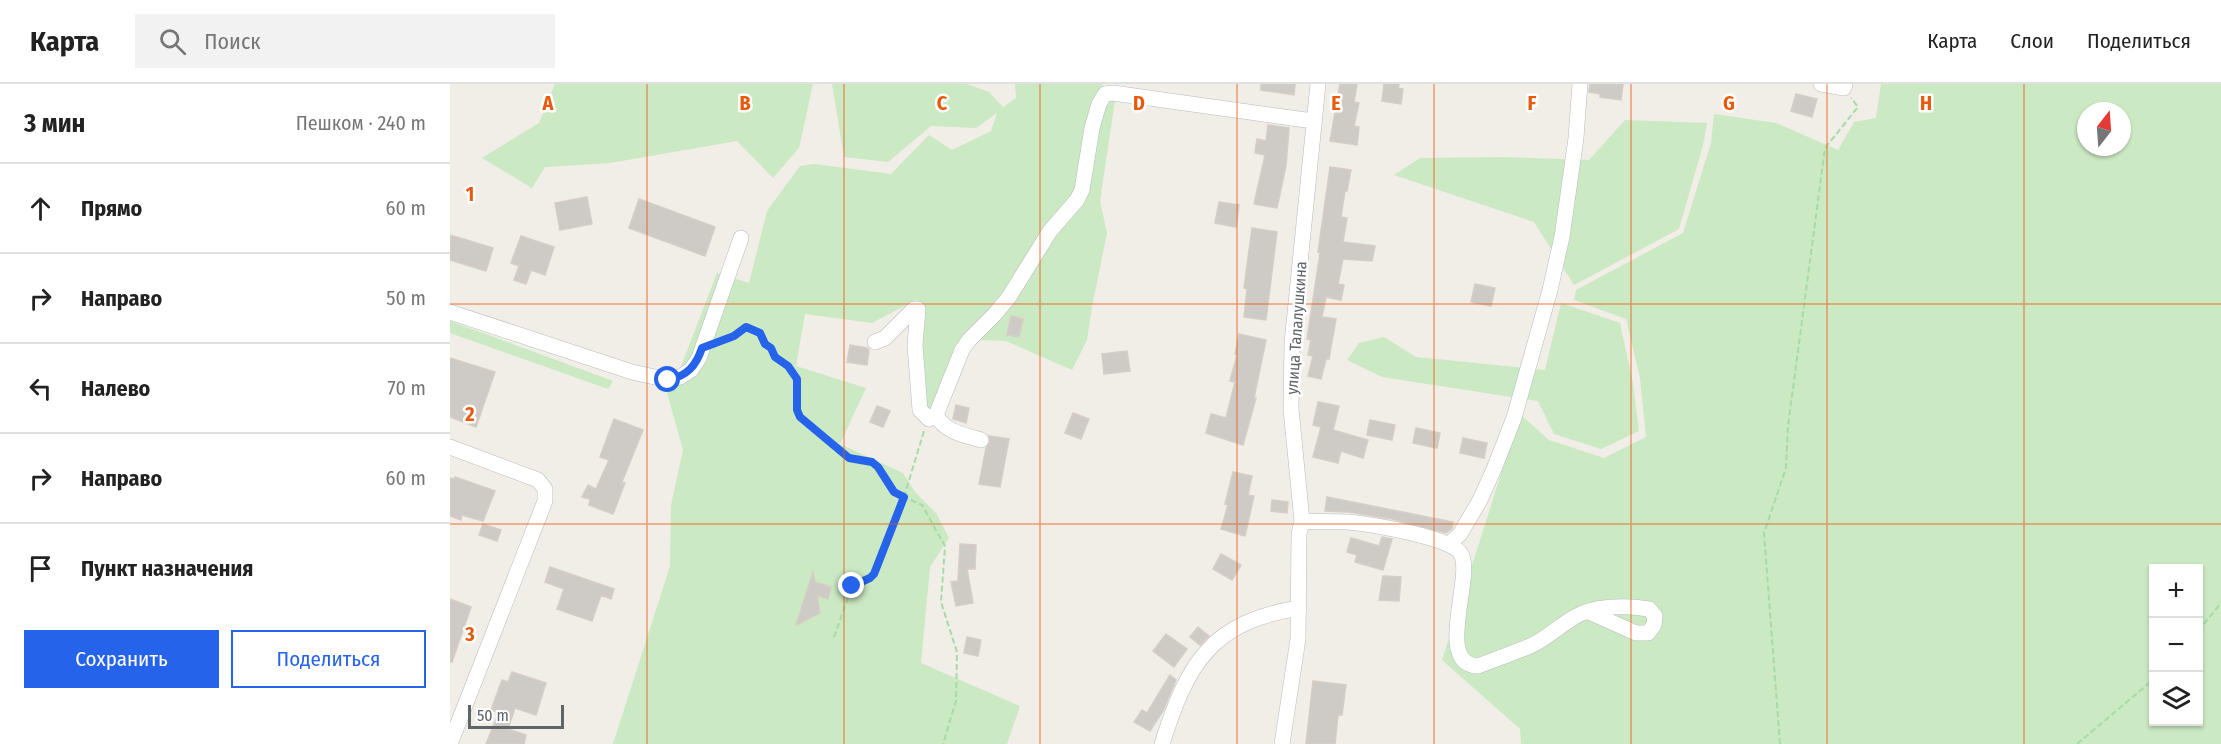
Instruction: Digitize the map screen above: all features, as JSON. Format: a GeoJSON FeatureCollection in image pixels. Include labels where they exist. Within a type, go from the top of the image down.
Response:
{"type":"FeatureCollection","features":[{"type":"Feature","properties":{"kind":"street","name":"улица Талалушкина"},"geometry":{"type":"LineString","coordinates":[[1282,744],[1294,673],[1299,608],[1299,534],[1302,521],[1290,409],[1292,343],[1318,84]]}},
{"type":"Feature","properties":{"kind":"street"},"geometry":{"type":"LineString","coordinates":[[1450,543],[1460,534],[1480,500],[1514,418],[1550,290],[1562,237],[1576,138],[1580,84]]}},
{"type":"Feature","properties":{"kind":"street"},"geometry":{"type":"LineString","coordinates":[[1821,84],[1845,86]]}},
{"type":"Feature","properties":{"kind":"street"},"geometry":{"type":"LineString","coordinates":[[932,417],[962,350],[1002,306],[1050,231],[1077,201],[1082,189],[1099,104],[1105,94],[1113,93],[1213,106],[1313,122]]}},
{"type":"Feature","properties":{"kind":"street"},"geometry":{"type":"LineString","coordinates":[[450,312],[621,368],[668,380],[680,377],[691,370],[702,348],[741,238]]}},
{"type":"Feature","properties":{"kind":"street"},"geometry":{"type":"LineString","coordinates":[[876,342],[885,338],[914,309],[918,309],[915,345],[920,411],[955,433],[981,440]]}},
{"type":"Feature","properties":{"kind":"street"},"geometry":{"type":"LineString","coordinates":[[450,447],[538,480],[545,489],[545,501],[450,744]]}},
{"type":"Feature","properties":{"kind":"street"},"geometry":{"type":"LineString","coordinates":[[1302,521],[1350,522],[1414,534],[1450,543],[1461,552],[1465,565],[1456,620],[1457,644],[1461,656],[1473,665],[1478,666],[1531,646],[1575,616],[1589,612]]}},
{"type":"Feature","properties":{"kind":"street"},"geometry":{"type":"LineString","coordinates":[[1162,744],[1176,701],[1196,664],[1220,637],[1272,612],[1299,608]]}},
{"type":"Feature","properties":{"kind":"path"},"geometry":{"type":"LineString","coordinates":[[1780,744],[1764,533],[1786,468],[1788,426],[1825,148],[1858,107],[1845,86]]}},
{"type":"Feature","properties":{"kind":"path"},"geometry":{"type":"LineString","coordinates":[[702,348],[734,336],[746,327],[760,333],[775,357],[788,366],[797,379],[797,410],[800,417],[849,458],[872,462],[878,467],[894,492],[922,505],[945,546],[941,602],[957,652],[956,701],[943,744]]}},
{"type":"Feature","properties":{"kind":"path"},"geometry":{"type":"LineString","coordinates":[[834,637],[852,586],[874,574],[932,417]]}},
{"type":"Feature","properties":{"kind":"path"},"geometry":{"type":"LineString","coordinates":[[2203,626],[2221,603]]}},
{"type":"Feature","properties":{"kind":"path"},"geometry":{"type":"LineString","coordinates":[[2077,744],[2149,683]]}},
{"type":"Feature","properties":{"kind":"green space"},"geometry":{"type":"Polygon","coordinates":[[[555,84],[813,84],[799,148],[773,178],[737,141],[610,163],[545,167],[532,188],[482,158],[539,123],[555,84]]]}},
{"type":"Feature","properties":{"kind":"green space"},"geometry":{"type":"Polygon","coordinates":[[[832,84],[967,84],[989,92],[1003,107],[1016,98],[1015,84],[1103,84],[1098,95],[1115,100],[1100,201],[1107,233],[1087,340],[1072,370],[1006,341],[979,340],[968,335],[934,411],[923,409],[922,306],[916,300],[872,323],[805,314],[796,366],[866,388],[840,444],[903,473],[915,492],[936,513],[949,538],[930,567],[921,663],[1020,706],[1007,744],[613,744],[670,566],[671,505],[683,450],[664,382],[680,369],[717,273],[749,283],[767,211],[800,166],[814,164],[891,174],[929,135],[952,150],[991,131],[997,113],[976,128],[931,126],[888,162],[844,157],[832,84]]]}},
{"type":"Feature","properties":{"kind":"green space"},"geometry":{"type":"Polygon","coordinates":[[[1881,84],[2221,84],[2221,744],[1521,744],[1520,729],[1442,660],[1520,414],[1549,440],[1604,458],[1646,437],[1640,378],[1626,319],[1574,300],[1576,290],[1683,233],[1711,143],[1714,114],[1776,123],[1838,150],[1854,122],[1876,118],[1881,84]]]}},
{"type":"Feature","properties":{"kind":"green space"},"geometry":{"type":"Polygon","coordinates":[[[1625,120],[1707,123],[1679,229],[1574,285],[1534,222],[1394,175],[1420,158],[1503,157],[1589,160],[1625,120]]]}},
{"type":"Feature","properties":{"kind":"green space"},"geometry":{"type":"Polygon","coordinates":[[[1561,303],[1620,323],[1633,383],[1639,431],[1601,449],[1554,434],[1538,401],[1382,377],[1347,360],[1359,343],[1384,337],[1416,357],[1545,370],[1561,303]]]}},
{"type":"Feature","properties":{"kind":"green space"},"geometry":{"type":"Polygon","coordinates":[[[450,321],[613,381],[608,389],[450,333],[450,321]]]}},
{"type":"Feature","properties":{"kind":"building"},"geometry":{"type":"Polygon","coordinates":[[[1261,84],[1295,84],[1294,95],[1261,90],[1261,84]]]}},
{"type":"Feature","properties":{"kind":"building"},"geometry":{"type":"Polygon","coordinates":[[[1340,84],[1357,84],[1354,102],[1359,103],[1354,126],[1359,127],[1357,145],[1330,141],[1340,84]]]}},
{"type":"Feature","properties":{"kind":"building"},"geometry":{"type":"Polygon","coordinates":[[[1384,84],[1399,84],[1398,88],[1403,89],[1401,104],[1382,101],[1384,84]]]}},
{"type":"Feature","properties":{"kind":"building"},"geometry":{"type":"Polygon","coordinates":[[[1590,84],[1623,84],[1621,100],[1600,97],[1600,94],[1589,92],[1590,84]]]}},
{"type":"Feature","properties":{"kind":"building"},"geometry":{"type":"Polygon","coordinates":[[[1796,94],[1817,99],[1812,117],[1791,111],[1796,94]]]}},
{"type":"Feature","properties":{"kind":"building"},"geometry":{"type":"Polygon","coordinates":[[[1268,125],[1289,128],[1286,166],[1277,208],[1254,204],[1265,155],[1255,153],[1257,139],[1266,141],[1268,125]]]}},
{"type":"Feature","properties":{"kind":"building"},"geometry":{"type":"Polygon","coordinates":[[[1330,167],[1351,170],[1341,217],[1347,218],[1343,242],[1375,246],[1372,261],[1343,259],[1338,284],[1344,285],[1341,300],[1326,297],[1322,317],[1336,319],[1329,359],[1326,359],[1321,379],[1308,376],[1313,356],[1308,355],[1311,340],[1307,339],[1330,167]]]}},
{"type":"Feature","properties":{"kind":"building"},"geometry":{"type":"Polygon","coordinates":[[[587,197],[592,224],[560,230],[555,203],[587,197]]]}},
{"type":"Feature","properties":{"kind":"building"},"geometry":{"type":"Polygon","coordinates":[[[639,199],[715,227],[705,256],[629,228],[639,199]]]}},
{"type":"Feature","properties":{"kind":"building"},"geometry":{"type":"Polygon","coordinates":[[[1219,202],[1239,205],[1236,227],[1215,223],[1219,202]]]}},
{"type":"Feature","properties":{"kind":"building"},"geometry":{"type":"Polygon","coordinates":[[[1252,228],[1277,232],[1266,320],[1244,317],[1247,289],[1244,288],[1252,228]]]}},
{"type":"Feature","properties":{"kind":"building"},"geometry":{"type":"Polygon","coordinates":[[[450,235],[493,248],[486,271],[450,260],[450,235]]]}},
{"type":"Feature","properties":{"kind":"building"},"geometry":{"type":"Polygon","coordinates":[[[521,236],[554,247],[545,275],[531,270],[526,284],[514,280],[519,266],[511,263],[521,236]]]}},
{"type":"Feature","properties":{"kind":"building"},"geometry":{"type":"Polygon","coordinates":[[[1475,284],[1495,288],[1491,306],[1471,302],[1475,284]]]}},
{"type":"Feature","properties":{"kind":"building"},"geometry":{"type":"Polygon","coordinates":[[[1011,316],[1023,319],[1019,337],[1007,335],[1011,316]]]}},
{"type":"Feature","properties":{"kind":"building"},"geometry":{"type":"Polygon","coordinates":[[[1239,334],[1266,340],[1254,398],[1256,398],[1243,445],[1206,433],[1211,414],[1226,418],[1235,382],[1230,381],[1237,355],[1235,354],[1239,334]]]}},
{"type":"Feature","properties":{"kind":"building"},"geometry":{"type":"Polygon","coordinates":[[[850,345],[869,350],[867,365],[847,362],[850,345]]]}},
{"type":"Feature","properties":{"kind":"building"},"geometry":{"type":"Polygon","coordinates":[[[1127,351],[1130,371],[1104,374],[1102,354],[1127,351]]]}},
{"type":"Feature","properties":{"kind":"building"},"geometry":{"type":"Polygon","coordinates":[[[450,358],[495,372],[476,427],[450,417],[450,358]]]}},
{"type":"Feature","properties":{"kind":"building"},"geometry":{"type":"Polygon","coordinates":[[[1318,402],[1339,406],[1333,430],[1368,440],[1363,458],[1341,451],[1338,463],[1313,457],[1321,427],[1313,425],[1318,402]]]}},
{"type":"Feature","properties":{"kind":"building"},"geometry":{"type":"Polygon","coordinates":[[[956,405],[969,408],[966,423],[953,419],[956,405]]]}},
{"type":"Feature","properties":{"kind":"building"},"geometry":{"type":"Polygon","coordinates":[[[877,406],[890,411],[883,427],[870,422],[877,406]]]}},
{"type":"Feature","properties":{"kind":"building"},"geometry":{"type":"Polygon","coordinates":[[[1073,413],[1089,419],[1081,439],[1065,433],[1073,413]]]}},
{"type":"Feature","properties":{"kind":"building"},"geometry":{"type":"Polygon","coordinates":[[[614,419],[643,430],[622,482],[625,483],[613,514],[589,505],[590,499],[582,497],[588,485],[596,489],[609,460],[600,457],[614,419]]]}},
{"type":"Feature","properties":{"kind":"building"},"geometry":{"type":"Polygon","coordinates":[[[1370,420],[1395,425],[1392,440],[1367,435],[1370,420]]]}},
{"type":"Feature","properties":{"kind":"building"},"geometry":{"type":"Polygon","coordinates":[[[1416,428],[1440,433],[1437,448],[1413,443],[1416,428]]]}},
{"type":"Feature","properties":{"kind":"building"},"geometry":{"type":"Polygon","coordinates":[[[989,436],[1009,439],[1000,487],[979,484],[986,448],[990,442],[989,436]]]}},
{"type":"Feature","properties":{"kind":"building"},"geometry":{"type":"Polygon","coordinates":[[[1463,438],[1487,443],[1484,458],[1460,453],[1463,438]]]}},
{"type":"Feature","properties":{"kind":"building"},"geometry":{"type":"Polygon","coordinates":[[[1233,472],[1252,476],[1248,495],[1254,496],[1245,536],[1221,529],[1228,505],[1225,504],[1233,472]]]}},
{"type":"Feature","properties":{"kind":"building"},"geometry":{"type":"Polygon","coordinates":[[[455,477],[495,491],[483,521],[462,515],[461,520],[450,516],[450,478],[455,477]]]}},
{"type":"Feature","properties":{"kind":"building"},"geometry":{"type":"Polygon","coordinates":[[[1327,497],[1453,522],[1452,528],[1446,533],[1392,519],[1349,512],[1325,511],[1327,497]]]}},
{"type":"Feature","properties":{"kind":"building"},"geometry":{"type":"Polygon","coordinates":[[[1272,500],[1288,502],[1287,513],[1271,511],[1272,500]]]}},
{"type":"Feature","properties":{"kind":"building"},"geometry":{"type":"Polygon","coordinates":[[[483,524],[501,530],[497,541],[479,535],[483,524]]]}},
{"type":"Feature","properties":{"kind":"building"},"geometry":{"type":"Polygon","coordinates":[[[1382,537],[1392,539],[1383,570],[1355,562],[1357,555],[1347,552],[1351,538],[1379,546],[1382,537]]]}},
{"type":"Feature","properties":{"kind":"building"},"geometry":{"type":"Polygon","coordinates":[[[960,544],[976,545],[975,569],[967,569],[973,603],[956,606],[951,582],[958,581],[960,544]]]}},
{"type":"Feature","properties":{"kind":"building"},"geometry":{"type":"Polygon","coordinates":[[[1221,554],[1241,565],[1232,580],[1213,569],[1221,554]]]}},
{"type":"Feature","properties":{"kind":"building"},"geometry":{"type":"Polygon","coordinates":[[[550,567],[614,589],[611,599],[601,595],[592,621],[557,609],[564,589],[545,582],[550,567]]]}},
{"type":"Feature","properties":{"kind":"building"},"geometry":{"type":"Polygon","coordinates":[[[813,572],[815,582],[831,587],[828,599],[817,595],[820,613],[796,625],[813,572]]]}},
{"type":"Feature","properties":{"kind":"building"},"geometry":{"type":"Polygon","coordinates":[[[1383,576],[1401,577],[1399,601],[1379,600],[1383,576]]]}},
{"type":"Feature","properties":{"kind":"building"},"geometry":{"type":"Polygon","coordinates":[[[450,599],[471,607],[452,662],[450,662],[450,599]]]}},
{"type":"Feature","properties":{"kind":"building"},"geometry":{"type":"Polygon","coordinates":[[[1198,627],[1209,636],[1200,645],[1190,637],[1198,627]]]}},
{"type":"Feature","properties":{"kind":"building"},"geometry":{"type":"Polygon","coordinates":[[[1166,634],[1187,649],[1174,667],[1153,651],[1166,634]]]}},
{"type":"Feature","properties":{"kind":"building"},"geometry":{"type":"Polygon","coordinates":[[[967,637],[981,640],[978,656],[964,653],[967,637]]]}},
{"type":"Feature","properties":{"kind":"building"},"geometry":{"type":"Polygon","coordinates":[[[512,672],[546,683],[536,715],[515,708],[508,729],[526,735],[524,744],[486,744],[499,712],[491,710],[502,680],[508,682],[512,672]]]}},
{"type":"Feature","properties":{"kind":"building"},"geometry":{"type":"Polygon","coordinates":[[[1170,675],[1176,680],[1163,711],[1150,731],[1134,722],[1142,710],[1147,713],[1170,675]]]}},
{"type":"Feature","properties":{"kind":"building"},"geometry":{"type":"Polygon","coordinates":[[[1313,681],[1346,685],[1342,715],[1338,715],[1335,744],[1306,744],[1313,681]]]}},
{"type":"Feature","properties":{"kind":"route"},"geometry":{"type":"LineString","coordinates":[[668,380],[680,377],[691,370],[702,348],[734,336],[746,327],[760,333],[775,357],[788,366],[797,379],[797,410],[800,417],[849,458],[872,462],[878,467],[894,492],[904,497],[897,520],[874,574],[852,586]]}}]}
